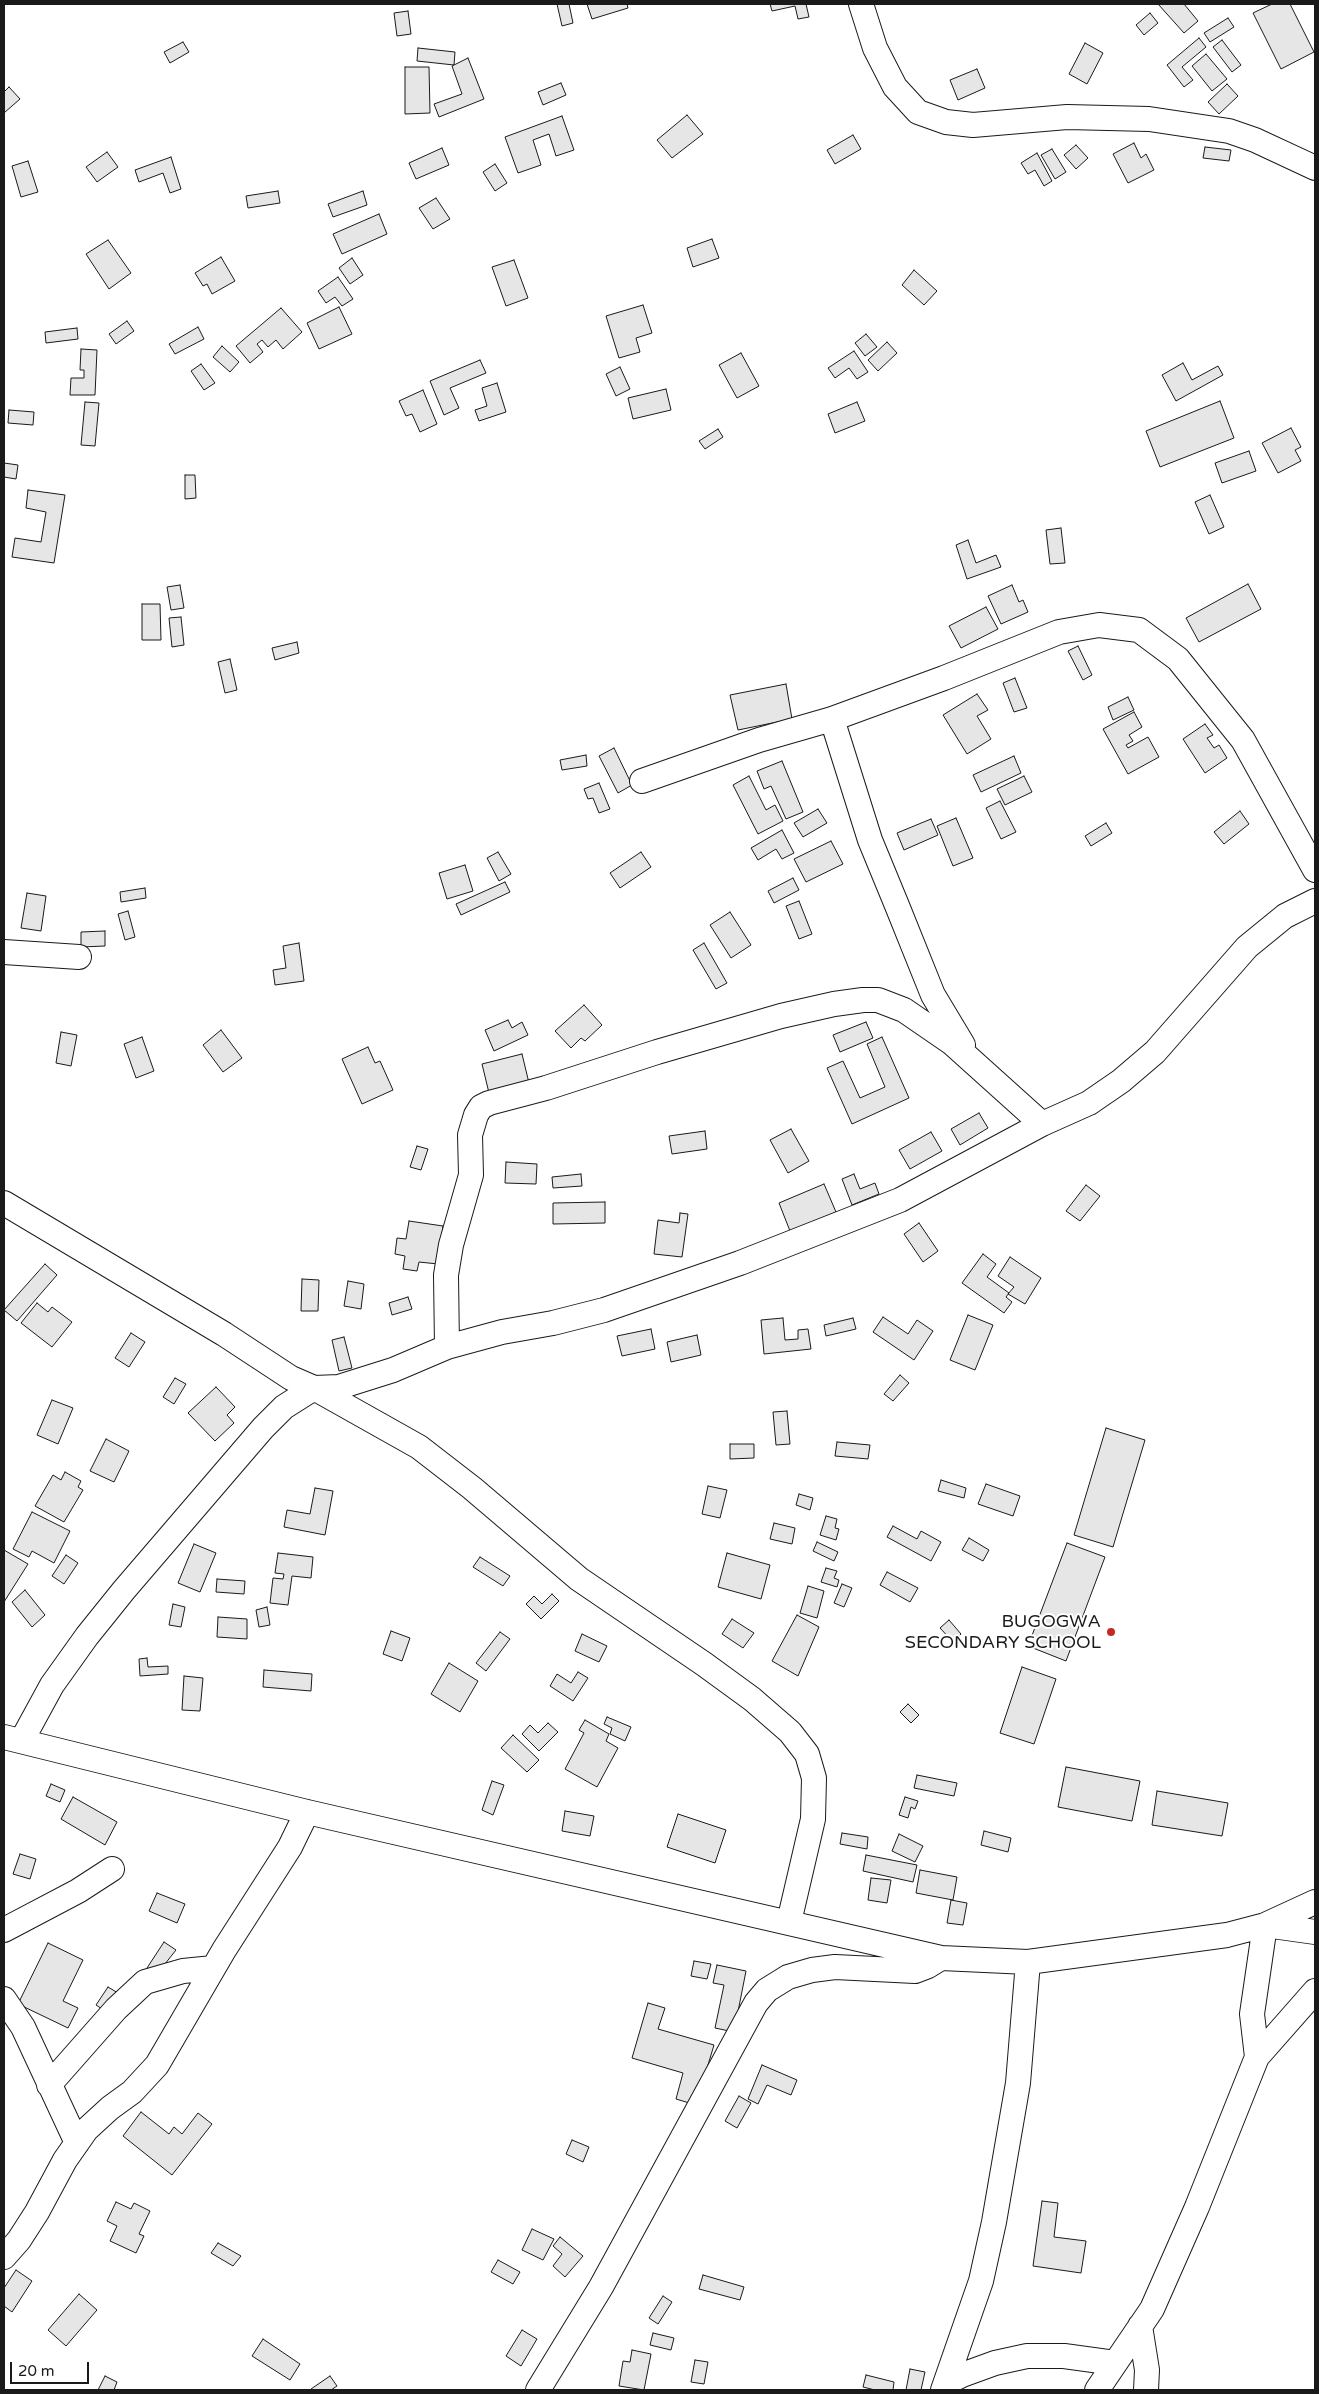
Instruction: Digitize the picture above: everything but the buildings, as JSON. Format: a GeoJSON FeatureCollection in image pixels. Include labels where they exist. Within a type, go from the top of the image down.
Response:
{"type":"FeatureCollection","features":[{"type":"Feature","properties":{"kind":"street"},"geometry":{"type":"LineString","coordinates":[[861,4],[875,48],[895,87],[918,112],[946,122],[973,125],[1067,116],[1150,119],[1229,131],[1255,140],[1315,168]]}},
{"type":"Feature","properties":{"kind":"street"},"geometry":{"type":"LineString","coordinates":[[642,780],[759,740],[832,719],[944,678],[1058,632],[1100,625],[1139,630],[1178,659],[1243,740],[1315,870]]}},
{"type":"Feature","properties":{"kind":"street"},"geometry":{"type":"LineString","coordinates":[[832,719],[870,840],[933,995],[951,1027],[979,1067]]}},
{"type":"Feature","properties":{"kind":"street"},"geometry":{"type":"LineString","coordinates":[[1315,901],[1285,916],[1247,947],[1155,1052],[1121,1081],[1089,1103],[1042,1124],[900,1200],[740,1263],[604,1310],[554,1323],[502,1332],[447,1347],[393,1370],[360,1381],[339,1387],[314,1388],[284,1407],[263,1428],[124,1590],[87,1636],[13,1738],[307,1812],[941,1958],[1028,1962],[1227,1935],[1265,1925],[1315,1902]]}},
{"type":"Feature","properties":{"kind":"street"},"geometry":{"type":"LineString","coordinates":[[4,952],[79,957]]}},
{"type":"Feature","properties":{"kind":"street"},"geometry":{"type":"LineString","coordinates":[[447,1347],[446,1275],[448,1260],[471,1175],[470,1135],[481,1106],[597,1073],[657,1052],[722,1033],[825,1006],[863,1000],[878,1000],[904,1010],[952,1043],[1042,1124]]}},
{"type":"Feature","properties":{"kind":"street"},"geometry":{"type":"LineString","coordinates":[[4,1203],[224,1334],[272,1366],[419,1447],[472,1488],[578,1579],[704,1664],[752,1699],[790,1732],[807,1754],[814,1778],[813,1819],[790,1922]]}},
{"type":"Feature","properties":{"kind":"street"},"geometry":{"type":"LineString","coordinates":[[4,2257],[19,2240],[37,2212],[64,2160],[86,2130],[110,2108],[132,2092],[148,2077],[157,2065],[213,1968],[290,1847],[307,1812]]}},
{"type":"Feature","properties":{"kind":"street"},"geometry":{"type":"LineString","coordinates":[[4,1930],[78,1891],[112,1869]]}},
{"type":"Feature","properties":{"kind":"street"},"geometry":{"type":"LineString","coordinates":[[1265,1925],[1315,1932]]}},
{"type":"Feature","properties":{"kind":"street"},"geometry":{"type":"LineString","coordinates":[[1257,2057],[1252,2014],[1265,1925]]}},
{"type":"Feature","properties":{"kind":"street"},"geometry":{"type":"LineString","coordinates":[[538,2390],[601,2287],[756,2003],[767,1990],[788,1977],[812,1970],[835,1967],[915,1971],[941,1958]]}},
{"type":"Feature","properties":{"kind":"street"},"geometry":{"type":"LineString","coordinates":[[944,2387],[981,2281],[994,2222],[1018,2083],[1028,1962]]}},
{"type":"Feature","properties":{"kind":"street"},"geometry":{"type":"LineString","coordinates":[[49,2084],[116,2009],[146,1982],[183,1971],[213,1968]]}},
{"type":"Feature","properties":{"kind":"street"},"geometry":{"type":"LineString","coordinates":[[1097,2390],[1152,2309],[1197,2207],[1257,2057],[1315,1991]]}},
{"type":"Feature","properties":{"kind":"street"},"geometry":{"type":"LineString","coordinates":[[4,1999],[23,2027],[77,2143]]}},
{"type":"Feature","properties":{"kind":"street"},"geometry":{"type":"LineString","coordinates":[[1140,2326],[1147,2370],[1146,2390]]}},
{"type":"Feature","properties":{"kind":"street"},"geometry":{"type":"LineString","coordinates":[[944,2387],[995,2363],[1027,2356],[1064,2356],[1115,2363]]}},
{"type":"Feature","properties":{"kind":"place","name":"BUGOGWA SECONDARY SCHOOL"},"geometry":{"type":"Point","coordinates":[1111,1632]}}]}
